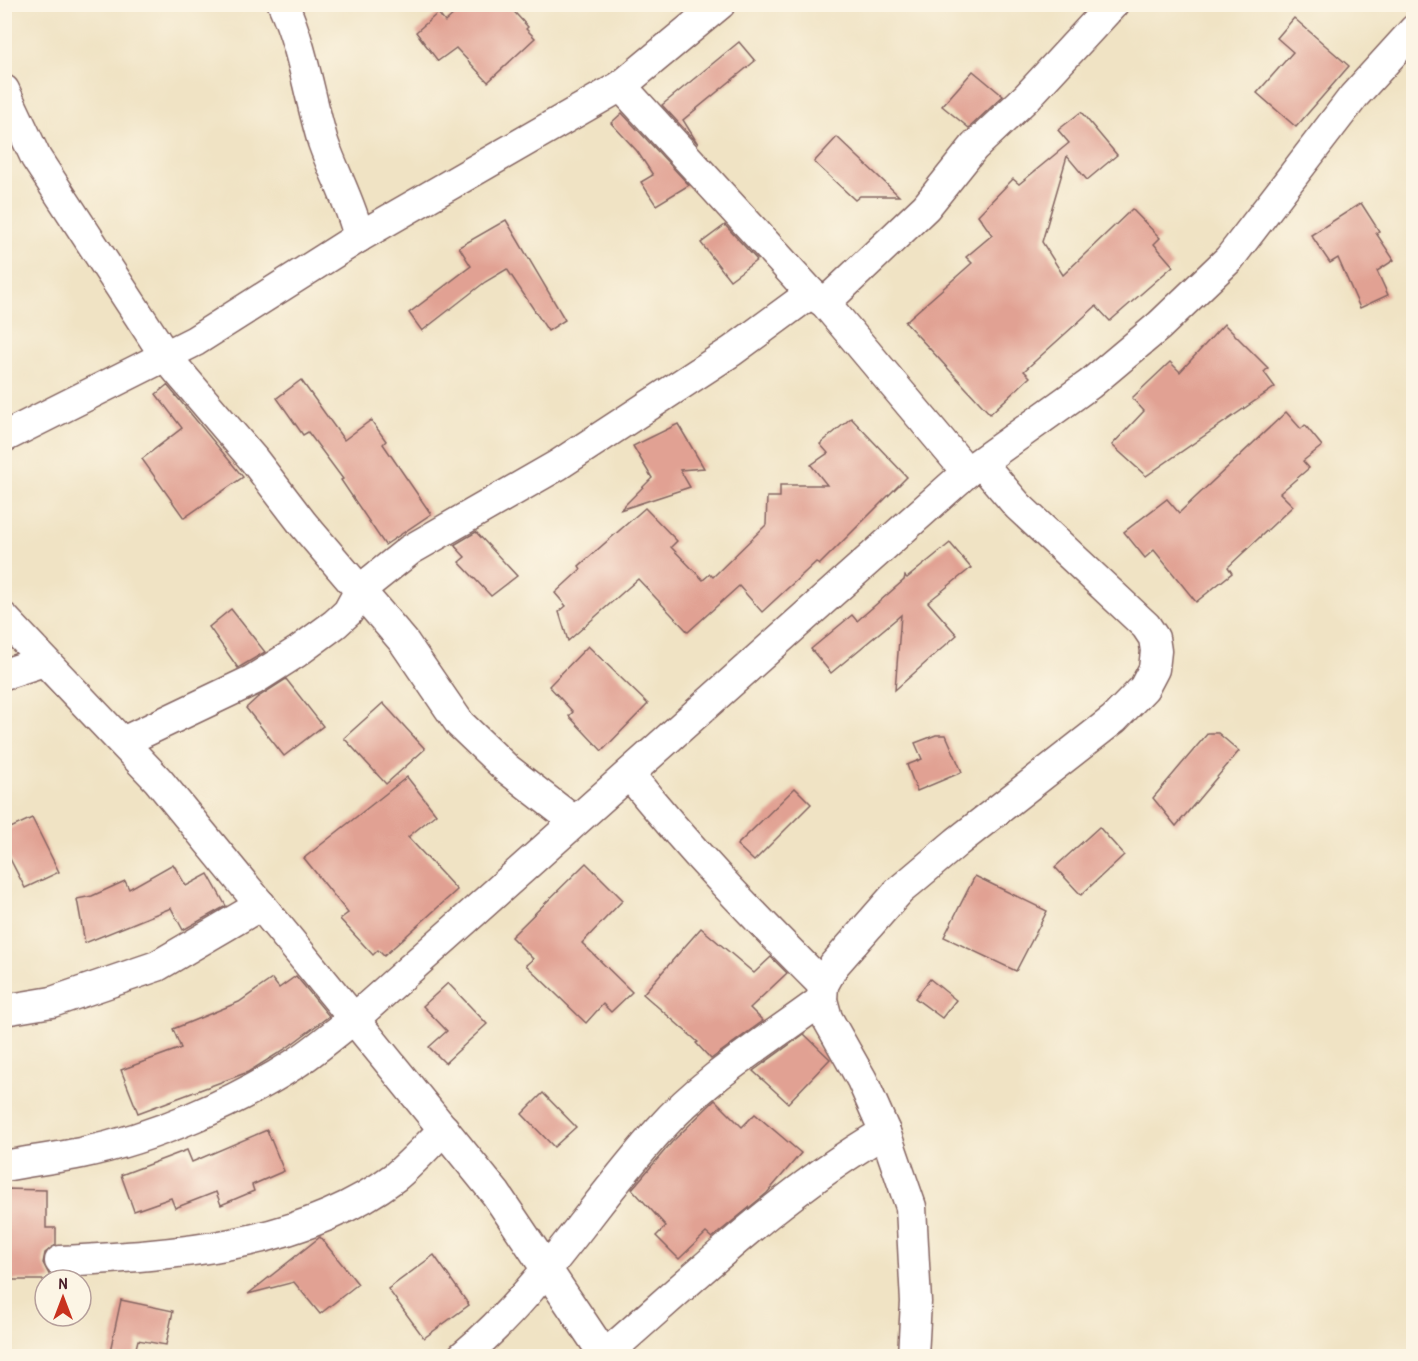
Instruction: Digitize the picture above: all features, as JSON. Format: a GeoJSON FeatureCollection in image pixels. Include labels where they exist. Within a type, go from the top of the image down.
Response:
{"type":"FeatureCollection","features":[{"type":"Feature","properties":{"kind":"street"},"geometry":{"type":"LineString","coordinates":[[283,4],[299,47],[324,145],[346,193],[359,237]]}},
{"type":"Feature","properties":{"kind":"street"},"geometry":{"type":"LineString","coordinates":[[4,436],[166,357],[242,312],[359,237],[621,86],[720,4]]}},
{"type":"Feature","properties":{"kind":"street"},"geometry":{"type":"LineString","coordinates":[[123,742],[253,680],[297,652],[348,612],[360,590],[410,550],[558,465],[732,351],[818,298],[926,207],[974,147],[1027,97],[1113,4]]}},
{"type":"Feature","properties":{"kind":"street"},"geometry":{"type":"LineString","coordinates":[[4,1166],[82,1153],[122,1142],[189,1118],[296,1063],[354,1019],[574,821],[975,468],[1090,384],[1160,326],[1229,259],[1354,96],[1413,30]]}},
{"type":"Feature","properties":{"kind":"street"},"geometry":{"type":"LineString","coordinates":[[463,1356],[546,1270],[619,1176],[660,1129],[694,1095],[823,992],[834,965],[899,891],[1114,719],[1144,688],[1154,669],[1156,645],[1146,626],[975,468],[621,86]]}},
{"type":"Feature","properties":{"kind":"street"},"geometry":{"type":"LineString","coordinates":[[4,90],[36,158],[166,357],[254,460],[303,524],[404,642],[460,724],[479,744],[574,821]]}},
{"type":"Feature","properties":{"kind":"street"},"geometry":{"type":"LineString","coordinates":[[4,618],[123,742],[261,905],[444,1129],[496,1194],[605,1356],[786,1197],[839,1159],[885,1132]]}},
{"type":"Feature","properties":{"kind":"street"},"geometry":{"type":"LineString","coordinates":[[4,674],[44,661]]}},
{"type":"Feature","properties":{"kind":"street"},"geometry":{"type":"LineString","coordinates":[[628,774],[672,828],[823,992],[827,1018],[862,1080],[885,1132],[910,1206],[916,1302],[913,1356]]}},
{"type":"Feature","properties":{"kind":"street"},"geometry":{"type":"LineString","coordinates":[[4,1010],[52,1002],[157,966],[261,905]]}},
{"type":"Feature","properties":{"kind":"street"},"geometry":{"type":"LineString","coordinates":[[60,1261],[133,1257],[215,1248],[297,1227],[351,1204],[395,1176],[444,1129]]}},
{"type":"Feature","properties":{"kind":"building"},"geometry":{"type":"Polygon","coordinates":[[[465,4],[507,4],[535,38],[488,82],[456,48],[438,61],[416,32],[438,13],[445,22],[465,4]]]}},
{"type":"Feature","properties":{"kind":"building"},"geometry":{"type":"Polygon","coordinates":[[[1294,18],[1349,66],[1296,127],[1257,93],[1293,52],[1277,38],[1294,18]]]}},
{"type":"Feature","properties":{"kind":"building"},"geometry":{"type":"Polygon","coordinates":[[[739,42],[755,61],[683,120],[698,144],[662,105],[739,42]]]}},
{"type":"Feature","properties":{"kind":"building"},"geometry":{"type":"Polygon","coordinates":[[[973,71],[1003,96],[969,128],[942,106],[973,71]]]}},
{"type":"Feature","properties":{"kind":"building"},"geometry":{"type":"Polygon","coordinates":[[[1081,112],[1117,155],[1087,180],[1067,156],[1042,242],[1063,275],[1132,209],[1160,238],[1154,244],[1173,266],[1110,321],[1096,306],[1024,371],[1030,377],[990,414],[905,322],[972,263],[966,257],[992,235],[978,215],[1013,179],[1019,184],[1069,143],[1058,130],[1081,112]]]}},
{"type":"Feature","properties":{"kind":"building"},"geometry":{"type":"Polygon","coordinates":[[[622,113],[689,185],[656,205],[641,182],[653,175],[637,151],[611,123],[622,113]]]}},
{"type":"Feature","properties":{"kind":"building"},"geometry":{"type":"Polygon","coordinates":[[[837,137],[899,196],[860,196],[855,200],[814,162],[837,137]]]}},
{"type":"Feature","properties":{"kind":"building"},"geometry":{"type":"Polygon","coordinates":[[[1361,203],[1379,231],[1376,233],[1394,260],[1377,271],[1388,295],[1360,308],[1338,258],[1330,263],[1311,235],[1361,203]]]}},
{"type":"Feature","properties":{"kind":"building"},"geometry":{"type":"Polygon","coordinates":[[[506,220],[565,320],[548,331],[507,269],[485,282],[422,331],[409,313],[471,266],[459,247],[506,220]]]}},
{"type":"Feature","properties":{"kind":"building"},"geometry":{"type":"Polygon","coordinates":[[[725,225],[757,260],[730,280],[701,243],[725,225]]]}},
{"type":"Feature","properties":{"kind":"building"},"geometry":{"type":"Polygon","coordinates":[[[1224,324],[1268,368],[1264,372],[1275,387],[1146,476],[1112,445],[1144,411],[1132,398],[1170,362],[1180,372],[1224,324]]]}},
{"type":"Feature","properties":{"kind":"building"},"geometry":{"type":"Polygon","coordinates":[[[301,380],[344,440],[371,420],[386,441],[383,444],[431,514],[385,545],[341,480],[343,479],[308,432],[303,435],[277,398],[301,380]]]}},
{"type":"Feature","properties":{"kind":"building"},"geometry":{"type":"Polygon","coordinates":[[[167,385],[243,477],[184,518],[142,459],[182,428],[156,394],[167,385]]]}},
{"type":"Feature","properties":{"kind":"building"},"geometry":{"type":"Polygon","coordinates":[[[1286,412],[1301,429],[1305,425],[1322,446],[1303,461],[1309,468],[1280,493],[1293,506],[1228,567],[1232,573],[1196,602],[1154,550],[1145,558],[1124,532],[1167,499],[1179,513],[1286,412]]]}},
{"type":"Feature","properties":{"kind":"building"},"geometry":{"type":"Polygon","coordinates":[[[851,418],[907,477],[819,565],[816,562],[762,612],[739,586],[688,632],[638,579],[568,641],[559,612],[566,606],[555,593],[581,569],[579,566],[645,508],[677,541],[671,547],[703,580],[710,574],[713,577],[766,525],[767,497],[780,497],[780,485],[827,485],[811,465],[828,453],[820,444],[851,418]]]}},
{"type":"Feature","properties":{"kind":"building"},"geometry":{"type":"Polygon","coordinates":[[[678,424],[704,468],[680,470],[690,487],[620,510],[652,478],[633,446],[678,424]]]}},
{"type":"Feature","properties":{"kind":"building"},"geometry":{"type":"Polygon","coordinates":[[[476,532],[517,576],[491,596],[459,562],[465,557],[454,545],[476,532]]]}},
{"type":"Feature","properties":{"kind":"building"},"geometry":{"type":"Polygon","coordinates":[[[950,543],[971,568],[928,602],[957,635],[895,690],[901,615],[831,673],[811,649],[852,615],[857,621],[904,580],[905,576],[907,578],[950,543]]]}},
{"type":"Feature","properties":{"kind":"building"},"geometry":{"type":"Polygon","coordinates":[[[231,609],[265,652],[238,668],[209,627],[231,609]]]}},
{"type":"Feature","properties":{"kind":"building"},"geometry":{"type":"Polygon","coordinates":[[[588,646],[648,704],[602,751],[569,716],[573,712],[549,686],[588,646]]]}},
{"type":"Feature","properties":{"kind":"building"},"geometry":{"type":"Polygon","coordinates":[[[286,679],[323,726],[284,756],[246,708],[258,697],[286,679]]]}},
{"type":"Feature","properties":{"kind":"building"},"geometry":{"type":"Polygon","coordinates":[[[383,703],[425,749],[386,784],[344,738],[383,703]]]}},
{"type":"Feature","properties":{"kind":"building"},"geometry":{"type":"Polygon","coordinates":[[[1208,733],[1218,733],[1239,751],[1176,826],[1153,798],[1208,733]]]}},
{"type":"Feature","properties":{"kind":"building"},"geometry":{"type":"Polygon","coordinates":[[[936,735],[946,735],[962,772],[917,791],[907,765],[922,759],[915,743],[936,735]]]}},
{"type":"Feature","properties":{"kind":"building"},"geometry":{"type":"Polygon","coordinates":[[[407,777],[436,814],[408,837],[457,890],[384,956],[378,950],[373,955],[340,919],[348,913],[304,858],[407,777]]]}},
{"type":"Feature","properties":{"kind":"building"},"geometry":{"type":"Polygon","coordinates":[[[795,788],[811,804],[754,861],[737,845],[795,788]]]}},
{"type":"Feature","properties":{"kind":"building"},"geometry":{"type":"Polygon","coordinates":[[[32,818],[59,872],[25,888],[4,847],[4,831],[32,818]]]}},
{"type":"Feature","properties":{"kind":"building"},"geometry":{"type":"Polygon","coordinates":[[[1099,827],[1124,855],[1081,895],[1055,867],[1099,827]]]}},
{"type":"Feature","properties":{"kind":"building"},"geometry":{"type":"Polygon","coordinates":[[[586,863],[623,900],[582,943],[632,992],[611,1012],[603,1004],[586,1023],[526,965],[533,959],[511,937],[586,863]]]}},
{"type":"Feature","properties":{"kind":"building"},"geometry":{"type":"Polygon","coordinates":[[[173,864],[186,886],[208,874],[226,906],[183,930],[171,908],[85,943],[77,899],[92,896],[125,881],[129,889],[173,864]]]}},
{"type":"Feature","properties":{"kind":"building"},"geometry":{"type":"Polygon","coordinates":[[[975,876],[1047,911],[1016,971],[944,937],[975,876]]]}},
{"type":"Feature","properties":{"kind":"building"},"geometry":{"type":"Polygon","coordinates":[[[701,928],[754,973],[771,957],[787,973],[750,1008],[763,1021],[711,1059],[696,1043],[698,1042],[643,994],[701,928]]]}},
{"type":"Feature","properties":{"kind":"building"},"geometry":{"type":"Polygon","coordinates":[[[296,976],[329,1016],[285,1049],[248,1072],[138,1113],[121,1070],[181,1048],[173,1029],[239,1002],[272,979],[279,988],[296,976]]]}},
{"type":"Feature","properties":{"kind":"building"},"geometry":{"type":"Polygon","coordinates":[[[930,979],[956,1000],[942,1018],[915,998],[930,979]]]}},
{"type":"Feature","properties":{"kind":"building"},"geometry":{"type":"Polygon","coordinates":[[[448,983],[487,1024],[445,1063],[429,1047],[447,1031],[423,1006],[448,983]]]}},
{"type":"Feature","properties":{"kind":"building"},"geometry":{"type":"Polygon","coordinates":[[[804,1034],[830,1059],[788,1103],[753,1071],[804,1034]]]}},
{"type":"Feature","properties":{"kind":"building"},"geometry":{"type":"Polygon","coordinates":[[[543,1093],[576,1127],[554,1147],[522,1114],[543,1093]]]}},
{"type":"Feature","properties":{"kind":"building"},"geometry":{"type":"Polygon","coordinates":[[[715,1100],[742,1127],[755,1114],[801,1153],[767,1193],[712,1238],[706,1233],[679,1259],[656,1236],[666,1226],[632,1189],[672,1142],[715,1100]]]}},
{"type":"Feature","properties":{"kind":"building"},"geometry":{"type":"Polygon","coordinates":[[[267,1130],[284,1171],[252,1185],[254,1191],[221,1205],[216,1192],[175,1208],[171,1198],[134,1211],[121,1175],[187,1150],[192,1162],[267,1130]]]}},
{"type":"Feature","properties":{"kind":"building"},"geometry":{"type":"Polygon","coordinates":[[[4,1189],[46,1190],[46,1228],[56,1228],[56,1245],[45,1253],[43,1263],[46,1268],[33,1268],[33,1280],[4,1280],[4,1189]]]}},
{"type":"Feature","properties":{"kind":"building"},"geometry":{"type":"Polygon","coordinates":[[[320,1237],[358,1284],[320,1314],[294,1282],[248,1294],[320,1237]]]}},
{"type":"Feature","properties":{"kind":"building"},"geometry":{"type":"Polygon","coordinates":[[[434,1255],[469,1305],[424,1338],[388,1289],[434,1255]]]}},
{"type":"Feature","properties":{"kind":"building"},"geometry":{"type":"Polygon","coordinates":[[[121,1300],[173,1311],[166,1345],[138,1340],[134,1356],[109,1356],[121,1300]]]}}]}
